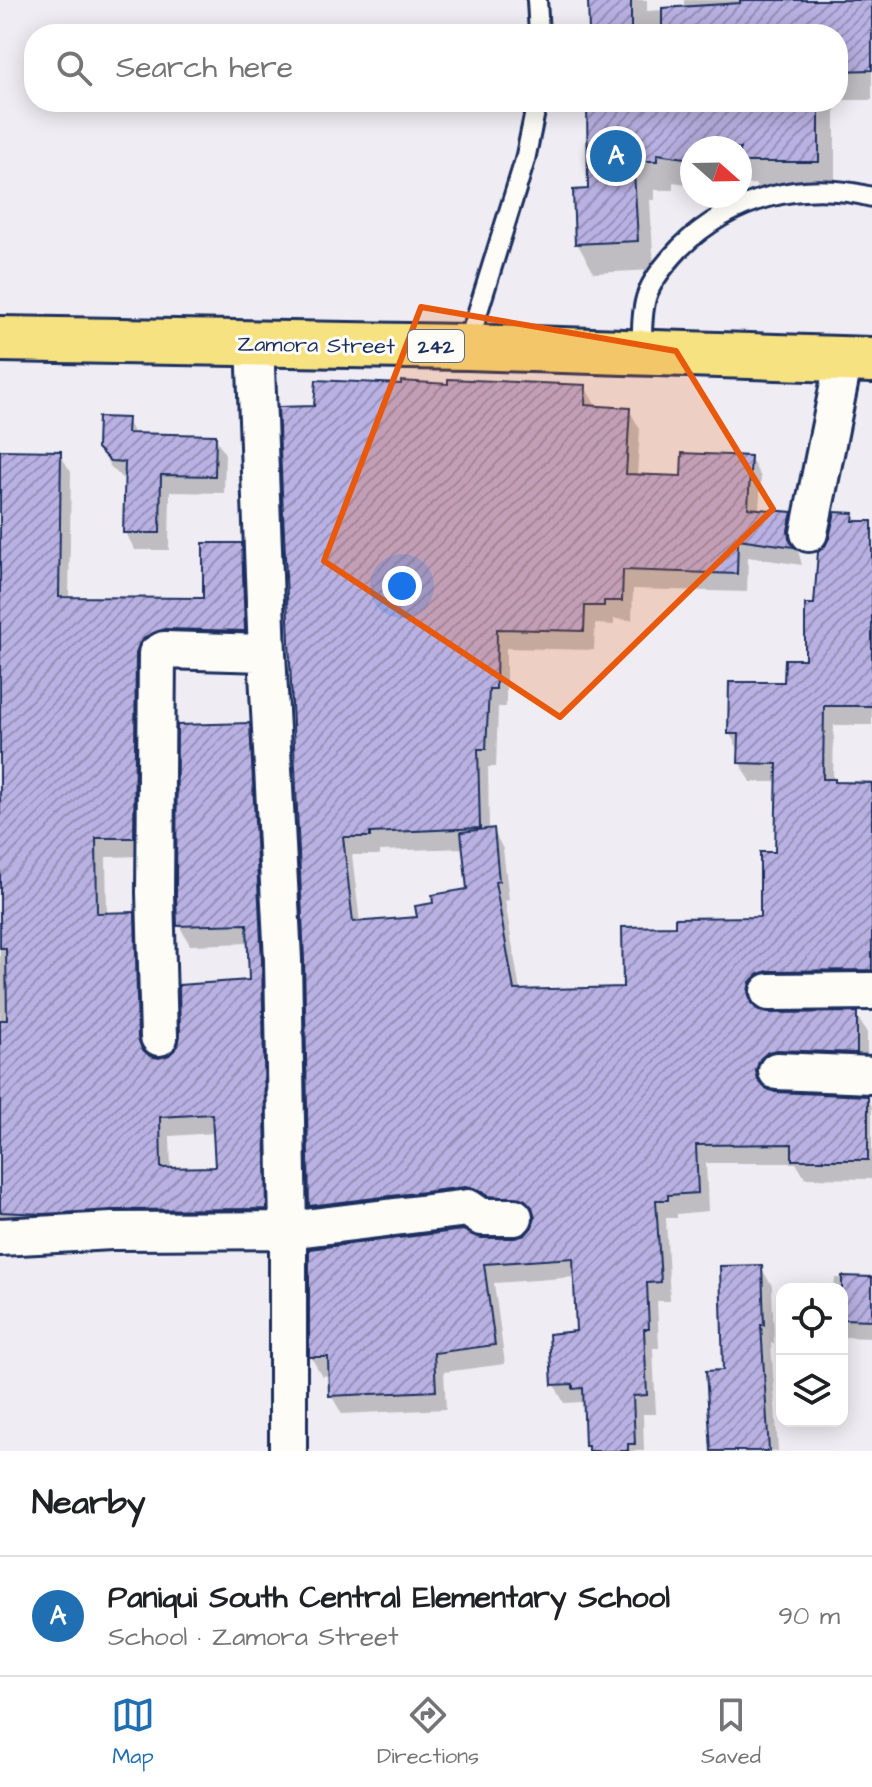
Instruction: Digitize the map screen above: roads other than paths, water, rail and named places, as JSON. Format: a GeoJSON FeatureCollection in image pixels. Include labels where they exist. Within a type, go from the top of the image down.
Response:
{"type":"FeatureCollection","features":[{"type":"Feature","properties":{"kind":"main road","name":"Zamora Street"},"geometry":{"type":"LineString","coordinates":[[0,339],[255,342],[858,359]]}},
{"type":"Feature","properties":{"kind":"street"},"geometry":{"type":"LineString","coordinates":[[255,342],[283,960],[288,1451]]}},
{"type":"Feature","properties":{"kind":"street"},"geometry":{"type":"LineString","coordinates":[[809,533],[858,359]]}},
{"type":"Feature","properties":{"kind":"street"},"geometry":{"type":"LineString","coordinates":[[159,1037],[155,893],[157,654],[164,650],[267,653]]}},
{"type":"Feature","properties":{"kind":"street"},"geometry":{"type":"LineString","coordinates":[[769,992],[872,991]]}},
{"type":"Feature","properties":{"kind":"street"},"geometry":{"type":"LineString","coordinates":[[777,1071],[872,1075]]}},
{"type":"Feature","properties":{"kind":"street"},"geometry":{"type":"LineString","coordinates":[[0,1237],[112,1231],[288,1230],[468,1208],[481,1217],[514,1217]]}},
{"type":"Feature","properties":{"kind":"lane"},"geometry":{"type":"LineString","coordinates":[[537,0],[538,24]]}},
{"type":"Feature","properties":{"kind":"lane"},"geometry":{"type":"LineString","coordinates":[[467,347],[525,160],[535,112]]}},
{"type":"Feature","properties":{"kind":"lane"},"geometry":{"type":"LineString","coordinates":[[642,353],[646,296],[665,263],[699,230],[746,203],[791,192],[854,192],[872,197]]}},
{"type":"Feature","properties":{"kind":"place","name":"Paniqui South Central Elementary School"},"geometry":{"type":"Point","coordinates":[616,156]}}]}
